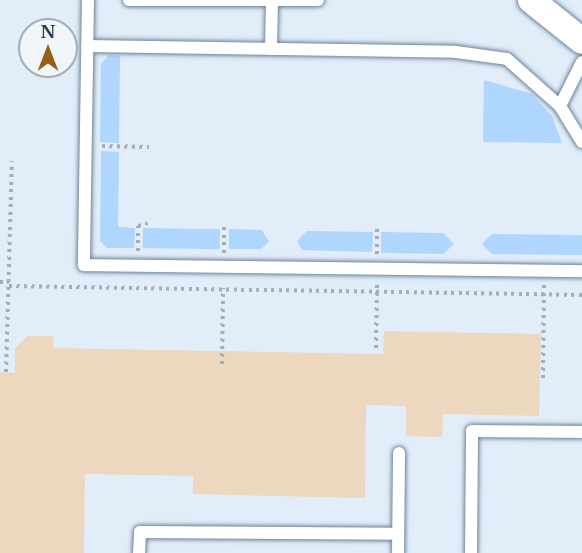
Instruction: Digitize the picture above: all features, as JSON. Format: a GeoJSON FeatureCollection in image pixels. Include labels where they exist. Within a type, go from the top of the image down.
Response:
{"type":"FeatureCollection","features":[{"type":"Feature","properties":{"kind":"street"},"geometry":{"type":"LineString","coordinates":[[531,0],[582,41]]}},
{"type":"Feature","properties":{"kind":"lane"},"geometry":{"type":"LineString","coordinates":[[88,0],[84,265],[582,271]]}},
{"type":"Feature","properties":{"kind":"lane"},"geometry":{"type":"LineString","coordinates":[[129,0],[272,2],[318,0]]}},
{"type":"Feature","properties":{"kind":"lane"},"geometry":{"type":"LineString","coordinates":[[271,49],[272,2]]}},
{"type":"Feature","properties":{"kind":"lane"},"geometry":{"type":"LineString","coordinates":[[87,46],[456,52],[507,59],[560,106],[582,142]]}},
{"type":"Feature","properties":{"kind":"lane"},"geometry":{"type":"LineString","coordinates":[[560,106],[582,62]]}},
{"type":"Feature","properties":{"kind":"lane"},"geometry":{"type":"LineString","coordinates":[[471,553],[472,431],[582,432]]}},
{"type":"Feature","properties":{"kind":"lane"},"geometry":{"type":"LineString","coordinates":[[398,553],[399,453]]}},
{"type":"Feature","properties":{"kind":"lane"},"geometry":{"type":"LineString","coordinates":[[139,553],[140,532],[398,534]]}},
{"type":"Feature","properties":{"kind":"path"},"geometry":{"type":"LineString","coordinates":[[86,146],[149,147]]}},
{"type":"Feature","properties":{"kind":"path"},"geometry":{"type":"LineString","coordinates":[[6,372],[12,161]]}},
{"type":"Feature","properties":{"kind":"path"},"geometry":{"type":"LineString","coordinates":[[222,364],[224,224]]}},
{"type":"Feature","properties":{"kind":"path"},"geometry":{"type":"LineString","coordinates":[[543,378],[544,271]]}},
{"type":"Feature","properties":{"kind":"path"},"geometry":{"type":"LineString","coordinates":[[0,282],[223,289],[582,295]]}},
{"type":"Feature","properties":{"kind":"shaded area"},"geometry":{"type":"Polygon","coordinates":[[[0,0],[582,0],[582,553],[0,553],[0,0]]]}},
{"type":"Feature","properties":{"kind":"shaded area"},"geometry":{"type":"Polygon","coordinates":[[[109,55],[120,56],[119,143],[100,142],[101,64],[109,55]]]}},
{"type":"Feature","properties":{"kind":"shaded area"},"geometry":{"type":"Polygon","coordinates":[[[484,80],[532,94],[552,116],[562,143],[483,142],[484,80]]]}},
{"type":"Feature","properties":{"kind":"shaded area"},"geometry":{"type":"Polygon","coordinates":[[[101,151],[119,152],[118,227],[135,228],[134,248],[107,248],[100,241],[101,151]]]}},
{"type":"Feature","properties":{"kind":"shaded area"},"geometry":{"type":"Polygon","coordinates":[[[143,228],[220,229],[220,249],[143,248],[143,228]]]}},
{"type":"Feature","properties":{"kind":"shaded area"},"geometry":{"type":"Polygon","coordinates":[[[229,229],[262,230],[269,242],[261,249],[229,249],[229,229]]]}},
{"type":"Feature","properties":{"kind":"shaded area"},"geometry":{"type":"Polygon","coordinates":[[[307,231],[373,232],[372,252],[302,250],[297,241],[307,231]]]}},
{"type":"Feature","properties":{"kind":"shaded area"},"geometry":{"type":"Polygon","coordinates":[[[381,232],[443,233],[454,244],[443,254],[381,253],[381,232]]]}},
{"type":"Feature","properties":{"kind":"shaded area"},"geometry":{"type":"Polygon","coordinates":[[[492,234],[582,235],[582,255],[492,254],[482,244],[492,234]]]}},
{"type":"Feature","properties":{"kind":"building"},"geometry":{"type":"Polygon","coordinates":[[[384,331],[541,334],[539,416],[443,414],[442,437],[406,436],[406,406],[366,405],[365,498],[193,494],[193,476],[85,474],[84,553],[0,553],[0,372],[15,373],[15,348],[28,336],[54,336],[53,348],[383,354],[384,331]]]}}]}
